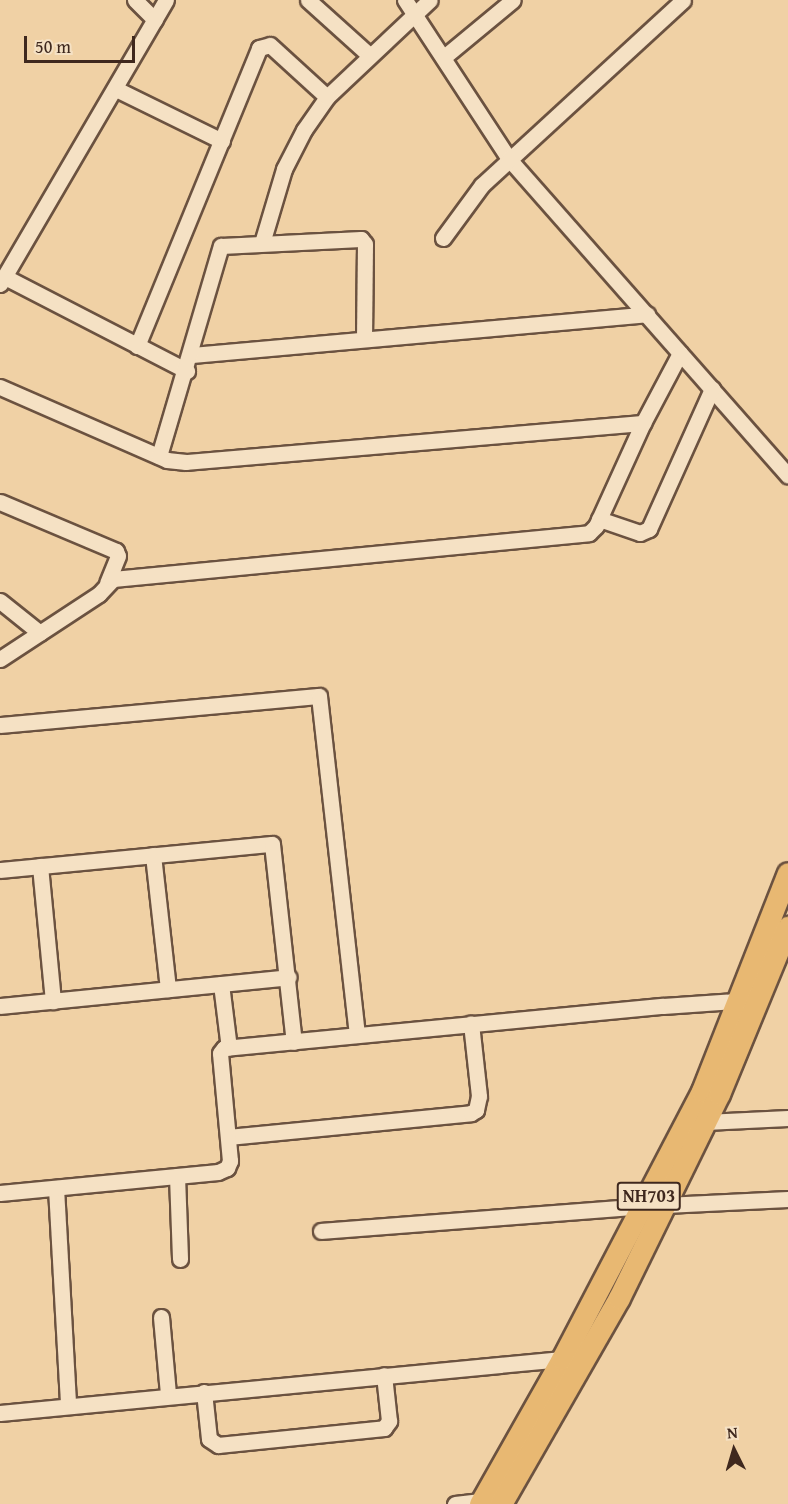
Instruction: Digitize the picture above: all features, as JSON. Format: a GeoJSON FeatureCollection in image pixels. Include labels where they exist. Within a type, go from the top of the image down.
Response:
{"type":"FeatureCollection","features":[{"type":"Feature","properties":{"kind":"highway","name":"NH703"},"geometry":{"type":"LineString","coordinates":[[488,1503],[562,1359],[705,1122],[746,1005],[788,873]]}},
{"type":"Feature","properties":{"kind":"highway","name":"NH703"},"geometry":{"type":"LineString","coordinates":[[488,1503],[620,1298],[654,1206],[702,1091],[788,927]]}},
{"type":"Feature","properties":{"kind":"street"},"geometry":{"type":"LineString","coordinates":[[135,0],[155,20]]}},
{"type":"Feature","properties":{"kind":"street"},"geometry":{"type":"LineString","coordinates":[[166,0],[3,280],[187,371]]}},
{"type":"Feature","properties":{"kind":"street"},"geometry":{"type":"LineString","coordinates":[[308,0],[369,56]]}},
{"type":"Feature","properties":{"kind":"street"},"geometry":{"type":"LineString","coordinates":[[405,0],[509,159],[788,476]]}},
{"type":"Feature","properties":{"kind":"street"},"geometry":{"type":"LineString","coordinates":[[262,243],[285,169],[327,97],[430,0]]}},
{"type":"Feature","properties":{"kind":"street"},"geometry":{"type":"LineString","coordinates":[[444,57],[513,0]]}},
{"type":"Feature","properties":{"kind":"street"},"geometry":{"type":"LineString","coordinates":[[443,238],[461,211],[509,159],[683,0]]}},
{"type":"Feature","properties":{"kind":"street"},"geometry":{"type":"LineString","coordinates":[[137,346],[263,44],[270,45],[327,97]]}},
{"type":"Feature","properties":{"kind":"street"},"geometry":{"type":"LineString","coordinates":[[116,89],[222,141]]}},
{"type":"Feature","properties":{"kind":"street"},"geometry":{"type":"LineString","coordinates":[[159,456],[187,371],[218,250],[228,245],[361,238],[364,244],[364,339]]}},
{"type":"Feature","properties":{"kind":"street"},"geometry":{"type":"LineString","coordinates":[[191,355],[647,314]]}},
{"type":"Feature","properties":{"kind":"street"},"geometry":{"type":"LineString","coordinates":[[107,583],[113,579],[578,537],[589,533],[599,519],[643,423],[680,353]]}},
{"type":"Feature","properties":{"kind":"street"},"geometry":{"type":"LineString","coordinates":[[0,387],[159,456],[186,462],[643,423]]}},
{"type":"Feature","properties":{"kind":"street"},"geometry":{"type":"LineString","coordinates":[[599,519],[640,533],[649,529],[712,389]]}},
{"type":"Feature","properties":{"kind":"street"},"geometry":{"type":"LineString","coordinates":[[0,502],[116,551],[118,556],[107,583],[99,594],[0,659]]}},
{"type":"Feature","properties":{"kind":"street"},"geometry":{"type":"LineString","coordinates":[[0,601],[40,633]]}},
{"type":"Feature","properties":{"kind":"street"},"geometry":{"type":"LineString","coordinates":[[0,724],[319,696],[357,1035]]}},
{"type":"Feature","properties":{"kind":"street"},"geometry":{"type":"LineString","coordinates":[[0,870],[272,844],[289,977],[294,1042]]}},
{"type":"Feature","properties":{"kind":"street"},"geometry":{"type":"LineString","coordinates":[[153,855],[168,989]]}},
{"type":"Feature","properties":{"kind":"street"},"geometry":{"type":"LineString","coordinates":[[40,866],[53,1001]]}},
{"type":"Feature","properties":{"kind":"street"},"geometry":{"type":"LineString","coordinates":[[0,1006],[289,977]]}},
{"type":"Feature","properties":{"kind":"street"},"geometry":{"type":"LineString","coordinates":[[221,984],[229,1048]]}},
{"type":"Feature","properties":{"kind":"street"},"geometry":{"type":"LineString","coordinates":[[0,1193],[177,1176],[227,1168],[228,1137],[220,1053],[229,1048],[471,1023],[746,1005]]}},
{"type":"Feature","properties":{"kind":"street"},"geometry":{"type":"LineString","coordinates":[[228,1137],[471,1113],[476,1110],[479,1096],[471,1023]]}},
{"type":"Feature","properties":{"kind":"street"},"geometry":{"type":"LineString","coordinates":[[705,1122],[788,1118]]}},
{"type":"Feature","properties":{"kind":"street"},"geometry":{"type":"LineString","coordinates":[[177,1176],[180,1259]]}},
{"type":"Feature","properties":{"kind":"street"},"geometry":{"type":"LineString","coordinates":[[56,1188],[69,1405]]}},
{"type":"Feature","properties":{"kind":"street"},"geometry":{"type":"LineString","coordinates":[[321,1231],[654,1206],[788,1199]]}},
{"type":"Feature","properties":{"kind":"street"},"geometry":{"type":"LineString","coordinates":[[161,1317],[168,1394]]}},
{"type":"Feature","properties":{"kind":"street"},"geometry":{"type":"LineString","coordinates":[[0,1413],[168,1394],[562,1359]]}},
{"type":"Feature","properties":{"kind":"street"},"geometry":{"type":"LineString","coordinates":[[204,1392],[209,1439],[218,1445],[384,1428],[389,1421],[384,1375]]}},
{"type":"Feature","properties":{"kind":"street"},"geometry":{"type":"LineString","coordinates":[[455,1504],[488,1503]]}}]}
